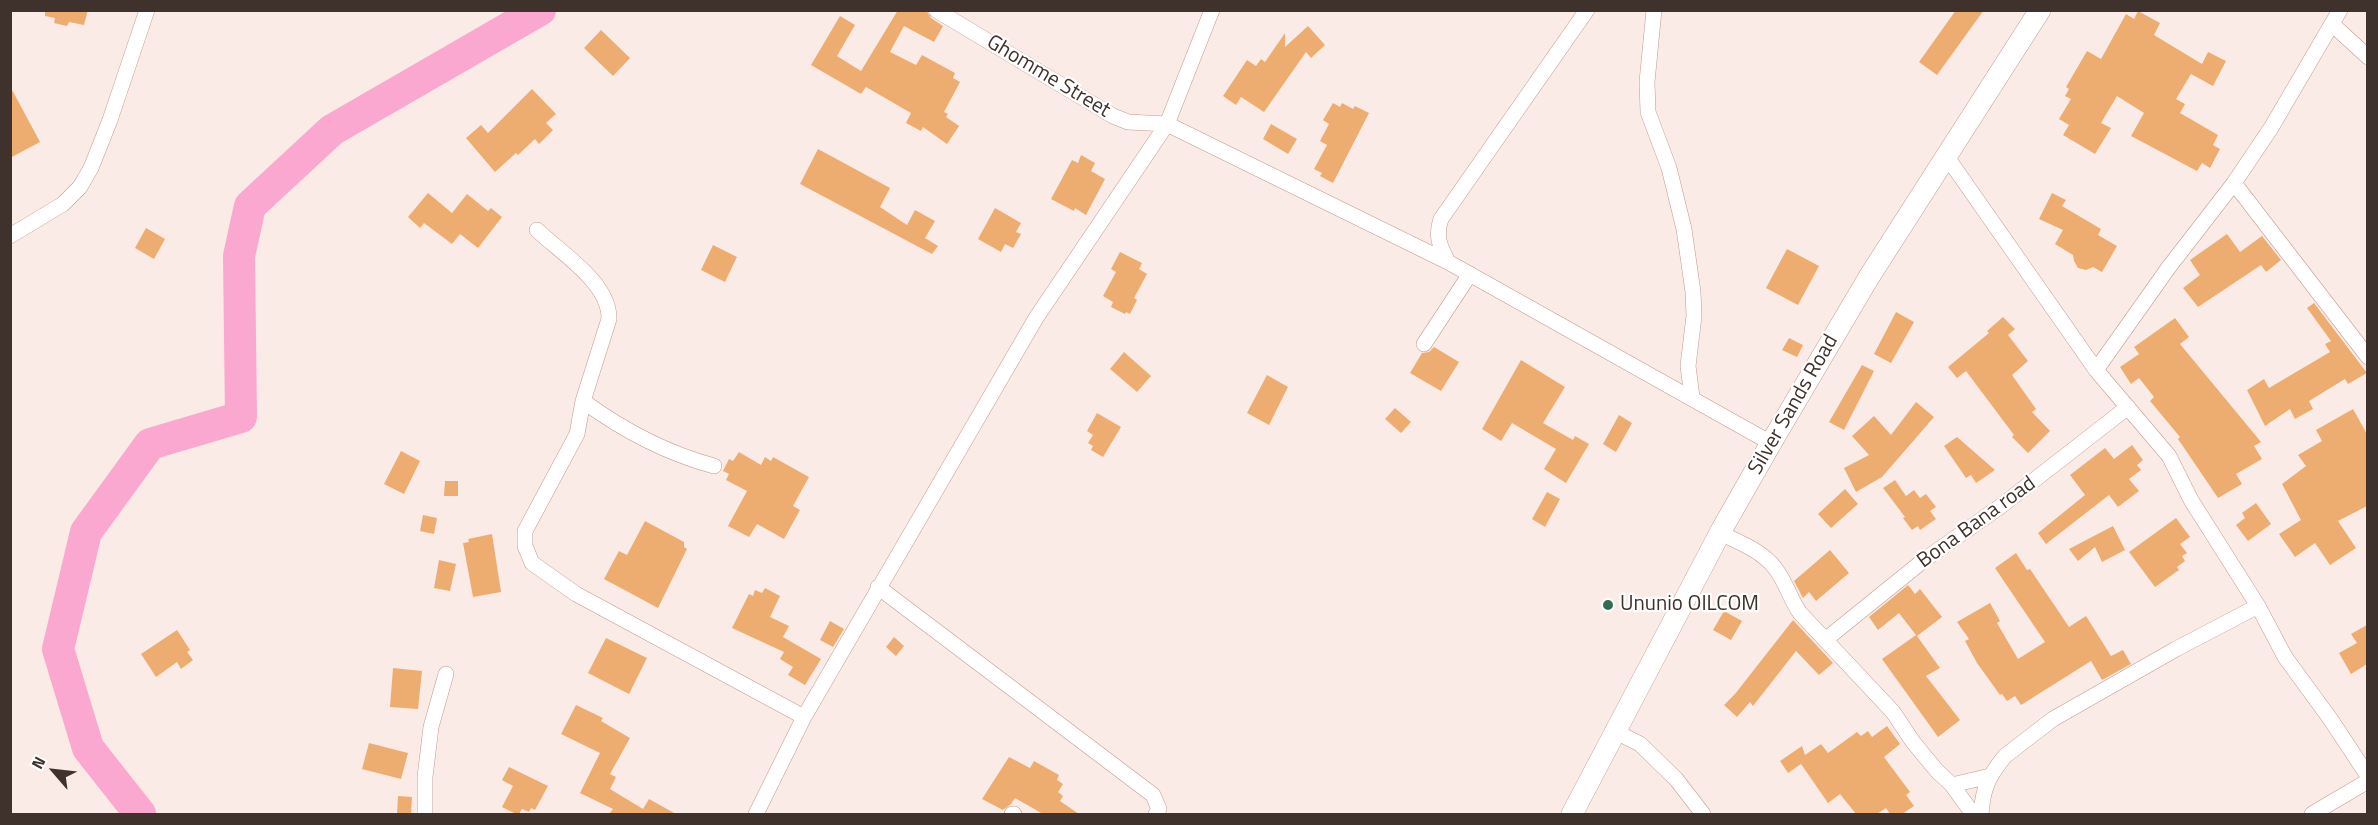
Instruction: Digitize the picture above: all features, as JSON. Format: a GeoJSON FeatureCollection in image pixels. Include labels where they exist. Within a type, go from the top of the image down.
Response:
{"type":"FeatureCollection","features":[{"type":"Feature","properties":{"kind":"street"},"geometry":{"type":"LineString","coordinates":[[10,236],[63,204],[80,187],[91,168],[110,120],[147,10]]}},
{"type":"Feature","properties":{"kind":"street"},"geometry":{"type":"LineString","coordinates":[[756,814],[804,717],[1036,318],[1167,124],[1212,10]]}},
{"type":"Feature","properties":{"kind":"street"},"geometry":{"type":"LineString","coordinates":[[1448,262],[1438,239],[1437,229],[1441,219],[1587,10]]}},
{"type":"Feature","properties":{"kind":"street"},"geometry":{"type":"LineString","coordinates":[[1654,10],[1647,82],[1648,112],[1669,168],[1683,229],[1693,292],[1694,316],[1688,366],[1692,397]]}},
{"type":"Feature","properties":{"kind":"street","name":"Silver Sands Road"},"geometry":{"type":"LineString","coordinates":[[1572,814],[1720,533],[1771,443],[1869,277],[2040,10]]}},
{"type":"Feature","properties":{"kind":"street","name":"Ghomme Street"},"geometry":{"type":"LineString","coordinates":[[937,11],[1113,116],[1128,122],[1167,124]]}},
{"type":"Feature","properties":{"kind":"street"},"geometry":{"type":"LineString","coordinates":[[2096,370],[2169,267],[2234,183],[2271,128],[2336,17],[2367,57]]}},
{"type":"Feature","properties":{"kind":"street"},"geometry":{"type":"LineString","coordinates":[[1167,124],[1448,262],[1771,443]]}},
{"type":"Feature","properties":{"kind":"street"},"geometry":{"type":"LineString","coordinates":[[1947,157],[2096,370],[2169,456],[2192,500],[2258,606],[2284,657],[2331,720],[2367,776]]}},
{"type":"Feature","properties":{"kind":"street"},"geometry":{"type":"LineString","coordinates":[[2234,183],[2367,357]]}},
{"type":"Feature","properties":{"kind":"street"},"geometry":{"type":"LineString","coordinates":[[537,230],[599,286],[610,308],[609,319],[584,401],[577,434],[525,531],[525,546],[532,563],[576,594],[804,717]]}},
{"type":"Feature","properties":{"kind":"street"},"geometry":{"type":"LineString","coordinates":[[1424,344],[1470,274]]}},
{"type":"Feature","properties":{"kind":"street"},"geometry":{"type":"LineString","coordinates":[[584,401],[616,423],[668,451],[714,466]]}},
{"type":"Feature","properties":{"kind":"street","name":"Bona Bana road"},"geometry":{"type":"LineString","coordinates":[[1825,639],[1924,560],[2001,506],[2128,407]]}},
{"type":"Feature","properties":{"kind":"street"},"geometry":{"type":"LineString","coordinates":[[1720,533],[1757,552],[1775,567],[1791,601],[1893,712],[1973,814]]}},
{"type":"Feature","properties":{"kind":"street"},"geometry":{"type":"LineString","coordinates":[[878,587],[1153,795],[1159,810],[1156,814]]}},
{"type":"Feature","properties":{"kind":"street"},"geometry":{"type":"LineString","coordinates":[[1981,814],[1983,792],[1990,776],[2005,756],[2053,719],[2176,649],[2258,606]]}},
{"type":"Feature","properties":{"kind":"street"},"geometry":{"type":"LineString","coordinates":[[425,814],[425,777],[431,727],[446,674]]}},
{"type":"Feature","properties":{"kind":"street"},"geometry":{"type":"LineString","coordinates":[[1614,731],[1640,744],[1676,778],[1703,814]]}},
{"type":"Feature","properties":{"kind":"street"},"geometry":{"type":"LineString","coordinates":[[1952,785],[1990,776]]}},
{"type":"Feature","properties":{"kind":"street"},"geometry":{"type":"LineString","coordinates":[[2312,814],[2367,781]]}},
{"type":"Feature","properties":{"kind":"building"},"geometry":{"type":"Polygon","coordinates":[[[45,10],[88,10],[84,25],[69,22],[67,26],[54,23],[55,18],[45,16],[45,10]]]}},
{"type":"Feature","properties":{"kind":"building"},"geometry":{"type":"Polygon","coordinates":[[[898,10],[926,10],[931,18],[943,26],[934,42],[904,26],[890,52],[916,65],[922,55],[955,73],[953,78],[960,82],[944,112],[948,114],[946,117],[959,126],[947,144],[923,127],[921,131],[906,123],[911,113],[866,87],[861,94],[811,65],[840,16],[855,25],[837,56],[861,71],[898,10]]]}},
{"type":"Feature","properties":{"kind":"building"},"geometry":{"type":"Polygon","coordinates":[[[1956,10],[1984,10],[1937,75],[1919,62],[1956,10]]]}},
{"type":"Feature","properties":{"kind":"building"},"geometry":{"type":"Polygon","coordinates":[[[2138,11],[2160,23],[2154,35],[2202,64],[2208,52],[2226,61],[2213,86],[2191,74],[2176,99],[2185,104],[2180,113],[2218,135],[2213,145],[2220,149],[2210,168],[2202,163],[2197,171],[2131,136],[2144,113],[2117,96],[2101,123],[2111,128],[2095,154],[2063,135],[2069,125],[2059,119],[2071,99],[2065,96],[2069,89],[2066,87],[2087,51],[2101,59],[2126,14],[2134,19],[2138,11]]]}},
{"type":"Feature","properties":{"kind":"building"},"geometry":{"type":"Polygon","coordinates":[[[1308,26],[1325,45],[1311,58],[1306,52],[1264,112],[1241,97],[1236,105],[1223,96],[1247,60],[1256,66],[1261,59],[1265,62],[1285,33],[1285,47],[1308,26]]]}},
{"type":"Feature","properties":{"kind":"building"},"geometry":{"type":"Polygon","coordinates":[[[601,30],[630,58],[613,76],[584,48],[601,30]]]}},
{"type":"Feature","properties":{"kind":"building"},"geometry":{"type":"Polygon","coordinates":[[[10,86],[40,142],[10,158],[10,86]]]}},
{"type":"Feature","properties":{"kind":"building"},"geometry":{"type":"Polygon","coordinates":[[[532,89],[556,114],[546,123],[553,130],[539,144],[535,139],[495,172],[466,138],[481,125],[488,133],[532,89]]]}},
{"type":"Feature","properties":{"kind":"building"},"geometry":{"type":"Polygon","coordinates":[[[1333,103],[1340,107],[1342,103],[1353,109],[1355,106],[1369,113],[1333,183],[1320,176],[1322,173],[1314,169],[1327,145],[1320,141],[1329,124],[1323,120],[1333,103]]]}},
{"type":"Feature","properties":{"kind":"building"},"geometry":{"type":"Polygon","coordinates":[[[1271,124],[1297,139],[1288,154],[1263,139],[1271,124]]]}},
{"type":"Feature","properties":{"kind":"building"},"geometry":{"type":"Polygon","coordinates":[[[818,149],[890,188],[880,207],[907,225],[915,210],[935,221],[925,238],[938,246],[932,254],[800,184],[818,149]]]}},
{"type":"Feature","properties":{"kind":"building"},"geometry":{"type":"Polygon","coordinates":[[[1081,155],[1095,163],[1091,171],[1105,179],[1086,215],[1051,199],[1072,160],[1078,163],[1081,155]]]}},
{"type":"Feature","properties":{"kind":"building"},"geometry":{"type":"Polygon","coordinates":[[[428,193],[452,213],[467,194],[488,211],[491,208],[502,217],[478,248],[460,234],[452,244],[424,223],[420,228],[408,217],[428,193]]]}},
{"type":"Feature","properties":{"kind":"building"},"geometry":{"type":"Polygon","coordinates":[[[2052,193],[2066,200],[2062,206],[2101,229],[2098,235],[2117,246],[2102,272],[2093,267],[2086,270],[2078,268],[2073,255],[2055,244],[2063,230],[2039,219],[2052,193]]]}},
{"type":"Feature","properties":{"kind":"building"},"geometry":{"type":"Polygon","coordinates":[[[995,208],[1021,223],[1016,232],[1021,234],[1013,248],[1005,244],[1001,252],[978,239],[995,208]]]}},
{"type":"Feature","properties":{"kind":"building"},"geometry":{"type":"Polygon","coordinates":[[[146,228],[165,239],[154,259],[135,248],[146,228]]]}},
{"type":"Feature","properties":{"kind":"building"},"geometry":{"type":"Polygon","coordinates":[[[2227,234],[2240,252],[2262,236],[2281,260],[2266,272],[2261,265],[2198,307],[2183,288],[2200,275],[2190,260],[2227,234]]]}},
{"type":"Feature","properties":{"kind":"building"},"geometry":{"type":"Polygon","coordinates":[[[713,245],[737,257],[725,282],[701,270],[713,245]]]}},
{"type":"Feature","properties":{"kind":"building"},"geometry":{"type":"Polygon","coordinates":[[[1787,249],[1819,266],[1798,305],[1766,288],[1787,249]]]}},
{"type":"Feature","properties":{"kind":"building"},"geometry":{"type":"Polygon","coordinates":[[[1120,252],[1142,263],[1139,269],[1147,274],[1134,298],[1137,300],[1130,314],[1111,307],[1113,302],[1103,296],[1116,272],[1111,269],[1120,252]]]}},
{"type":"Feature","properties":{"kind":"building"},"geometry":{"type":"Polygon","coordinates":[[[2314,303],[2367,373],[2348,384],[2345,379],[2309,401],[2313,409],[2295,419],[2290,409],[2265,426],[2247,390],[2264,379],[2269,388],[2330,352],[2325,344],[2331,341],[2307,308],[2314,303]]]}},
{"type":"Feature","properties":{"kind":"building"},"geometry":{"type":"Polygon","coordinates":[[[1896,312],[1914,322],[1891,363],[1874,354],[1896,312]]]}},
{"type":"Feature","properties":{"kind":"building"},"geometry":{"type":"Polygon","coordinates":[[[2003,317],[2015,329],[2008,335],[2028,361],[2012,375],[2036,409],[2032,412],[2050,431],[2028,453],[2012,437],[2014,435],[1966,371],[1957,378],[1948,367],[1989,333],[1987,331],[2003,317]]]}},
{"type":"Feature","properties":{"kind":"building"},"geometry":{"type":"Polygon","coordinates":[[[2175,318],[2189,337],[2180,344],[2261,442],[2254,446],[2262,459],[2236,474],[2242,484],[2218,498],[2178,439],[2180,437],[2150,401],[2154,397],[2139,378],[2131,384],[2120,367],[2139,354],[2134,347],[2175,318]]]}},
{"type":"Feature","properties":{"kind":"building"},"geometry":{"type":"Polygon","coordinates":[[[1789,338],[1803,345],[1797,357],[1782,350],[1789,338]]]}},
{"type":"Feature","properties":{"kind":"building"},"geometry":{"type":"Polygon","coordinates":[[[1434,347],[1459,362],[1441,391],[1410,373],[1422,353],[1429,352],[1434,347]]]}},
{"type":"Feature","properties":{"kind":"building"},"geometry":{"type":"Polygon","coordinates":[[[1124,352],[1151,376],[1137,392],[1110,369],[1124,352]]]}},
{"type":"Feature","properties":{"kind":"building"},"geometry":{"type":"Polygon","coordinates":[[[1521,360],[1565,387],[1543,423],[1573,440],[1575,436],[1589,444],[1566,483],[1544,469],[1556,449],[1512,423],[1501,441],[1482,429],[1521,360]]]}},
{"type":"Feature","properties":{"kind":"building"},"geometry":{"type":"Polygon","coordinates":[[[1862,365],[1874,371],[1844,430],[1829,422],[1862,365]]]}},
{"type":"Feature","properties":{"kind":"building"},"geometry":{"type":"Polygon","coordinates":[[[1267,375],[1288,387],[1269,425],[1247,413],[1267,375]]]}},
{"type":"Feature","properties":{"kind":"building"},"geometry":{"type":"Polygon","coordinates":[[[1916,402],[1934,417],[1882,477],[1856,492],[1844,468],[1869,455],[1852,436],[1874,416],[1891,435],[1916,402]]]}},
{"type":"Feature","properties":{"kind":"building"},"geometry":{"type":"Polygon","coordinates":[[[1395,408],[1411,422],[1401,433],[1385,419],[1395,408]]]}},
{"type":"Feature","properties":{"kind":"building"},"geometry":{"type":"Polygon","coordinates":[[[2353,409],[2367,434],[2367,506],[2338,521],[2356,548],[2330,565],[2315,543],[2295,557],[2279,534],[2301,520],[2282,484],[2306,466],[2298,455],[2322,441],[2316,430],[2353,409]]]}},
{"type":"Feature","properties":{"kind":"building"},"geometry":{"type":"Polygon","coordinates":[[[1097,413],[1121,427],[1103,457],[1091,450],[1093,446],[1088,443],[1093,435],[1087,431],[1097,413]]]}},
{"type":"Feature","properties":{"kind":"building"},"geometry":{"type":"Polygon","coordinates":[[[1619,415],[1632,423],[1616,452],[1603,444],[1619,415]]]}},
{"type":"Feature","properties":{"kind":"building"},"geometry":{"type":"Polygon","coordinates":[[[1957,437],[1995,470],[1976,483],[1971,475],[1966,478],[1944,446],[1957,437]]]}},
{"type":"Feature","properties":{"kind":"building"},"geometry":{"type":"Polygon","coordinates":[[[2132,445],[2143,460],[2137,465],[2141,470],[2129,479],[2139,491],[2118,507],[2109,495],[2046,544],[2038,533],[2085,495],[2070,475],[2105,448],[2114,459],[2132,445]]]}},
{"type":"Feature","properties":{"kind":"building"},"geometry":{"type":"Polygon","coordinates":[[[401,451],[420,461],[404,494],[384,484],[401,451]]]}},
{"type":"Feature","properties":{"kind":"building"},"geometry":{"type":"Polygon","coordinates":[[[739,452],[761,465],[765,457],[771,461],[773,457],[809,477],[793,506],[800,510],[784,539],[757,524],[749,537],[728,526],[747,491],[726,480],[729,474],[723,471],[729,459],[733,461],[739,452]]]}},
{"type":"Feature","properties":{"kind":"building"},"geometry":{"type":"Polygon","coordinates":[[[1895,480],[1906,496],[1914,490],[1920,498],[1926,494],[1936,507],[1930,511],[1936,519],[1920,530],[1918,526],[1912,530],[1883,488],[1895,480]]]}},
{"type":"Feature","properties":{"kind":"building"},"geometry":{"type":"Polygon","coordinates":[[[445,481],[458,481],[458,496],[444,496],[445,481]]]}},
{"type":"Feature","properties":{"kind":"building"},"geometry":{"type":"Polygon","coordinates":[[[1845,489],[1858,504],[1831,528],[1818,514],[1845,489]]]}},
{"type":"Feature","properties":{"kind":"building"},"geometry":{"type":"Polygon","coordinates":[[[1547,492],[1560,499],[1545,527],[1532,519],[1547,492]]]}},
{"type":"Feature","properties":{"kind":"building"},"geometry":{"type":"Polygon","coordinates":[[[2256,503],[2271,524],[2248,541],[2236,525],[2245,518],[2242,513],[2256,503]]]}},
{"type":"Feature","properties":{"kind":"building"},"geometry":{"type":"Polygon","coordinates":[[[423,515],[437,518],[434,534],[420,531],[423,515]]]}},
{"type":"Feature","properties":{"kind":"building"},"geometry":{"type":"Polygon","coordinates":[[[2176,518],[2190,537],[2180,544],[2187,553],[2182,556],[2185,561],[2177,567],[2179,570],[2155,587],[2129,552],[2176,518]]]}},
{"type":"Feature","properties":{"kind":"building"},"geometry":{"type":"Polygon","coordinates":[[[645,521],[684,542],[684,547],[687,549],[658,608],[604,579],[619,551],[627,555],[645,521]]]}},
{"type":"Feature","properties":{"kind":"building"},"geometry":{"type":"Polygon","coordinates":[[[2113,526],[2125,550],[2102,562],[2095,547],[2078,561],[2069,549],[2113,526]]]}},
{"type":"Feature","properties":{"kind":"building"},"geometry":{"type":"Polygon","coordinates":[[[492,534],[501,592],[473,597],[463,543],[469,542],[468,539],[492,534]]]}},
{"type":"Feature","properties":{"kind":"building"},"geometry":{"type":"Polygon","coordinates":[[[1830,550],[1849,573],[1816,601],[1809,592],[1803,598],[1794,581],[1830,550]]]}},
{"type":"Feature","properties":{"kind":"building"},"geometry":{"type":"Polygon","coordinates":[[[2016,553],[2027,570],[2030,569],[2069,627],[2086,616],[2111,656],[2123,650],[2131,664],[2102,680],[2091,661],[2021,705],[2015,696],[2007,701],[2002,694],[2000,695],[1977,663],[1965,641],[1969,639],[1957,622],[1990,603],[2000,621],[1997,623],[2018,659],[2045,642],[1995,568],[2016,553]]]}},
{"type":"Feature","properties":{"kind":"building"},"geometry":{"type":"Polygon","coordinates":[[[439,560],[456,564],[450,591],[434,588],[439,560]]]}},
{"type":"Feature","properties":{"kind":"building"},"geometry":{"type":"Polygon","coordinates":[[[1908,585],[1915,594],[1920,589],[1942,617],[1917,636],[1940,668],[1926,676],[1960,720],[1938,737],[1882,659],[1916,635],[1899,613],[1878,630],[1869,617],[1908,585]]]}},
{"type":"Feature","properties":{"kind":"building"},"geometry":{"type":"Polygon","coordinates":[[[765,588],[780,596],[770,617],[789,626],[783,637],[821,659],[805,685],[788,675],[793,667],[780,659],[784,652],[732,628],[749,594],[753,596],[755,590],[762,593],[765,588]]]}},
{"type":"Feature","properties":{"kind":"building"},"geometry":{"type":"Polygon","coordinates":[[[1724,611],[1742,621],[1731,640],[1713,630],[1724,611]]]}},
{"type":"Feature","properties":{"kind":"building"},"geometry":{"type":"Polygon","coordinates":[[[1793,620],[1833,663],[1819,675],[1796,651],[1753,706],[1750,702],[1737,717],[1724,705],[1793,620]]]}},
{"type":"Feature","properties":{"kind":"building"},"geometry":{"type":"Polygon","coordinates":[[[830,621],[844,629],[833,647],[820,640],[830,621]]]}},
{"type":"Feature","properties":{"kind":"building"},"geometry":{"type":"Polygon","coordinates":[[[2367,625],[2367,664],[2351,674],[2339,653],[2357,643],[2351,634],[2367,625]]]}},
{"type":"Feature","properties":{"kind":"building"},"geometry":{"type":"Polygon","coordinates":[[[177,630],[190,650],[187,652],[193,660],[181,669],[177,662],[156,677],[141,654],[177,630]]]}},
{"type":"Feature","properties":{"kind":"building"},"geometry":{"type":"Polygon","coordinates":[[[894,637],[904,646],[896,656],[886,647],[894,637]]]}},
{"type":"Feature","properties":{"kind":"building"},"geometry":{"type":"Polygon","coordinates":[[[606,638],[647,658],[629,694],[588,673],[606,638]]]}},
{"type":"Feature","properties":{"kind":"building"},"geometry":{"type":"Polygon","coordinates":[[[393,668],[422,671],[418,709],[390,707],[393,668]]]}},
{"type":"Feature","properties":{"kind":"building"},"geometry":{"type":"Polygon","coordinates":[[[576,705],[603,718],[601,721],[630,738],[610,774],[616,777],[610,789],[643,809],[649,799],[676,814],[609,814],[613,809],[580,793],[600,753],[561,734],[576,705]]]}},
{"type":"Feature","properties":{"kind":"building"},"geometry":{"type":"Polygon","coordinates":[[[1887,726],[1900,744],[1884,757],[1910,792],[1906,795],[1914,806],[1902,814],[1890,814],[1886,808],[1877,814],[1856,814],[1840,794],[1828,803],[1801,764],[1788,773],[1780,761],[1802,746],[1805,755],[1821,744],[1828,753],[1857,732],[1861,736],[1868,731],[1872,737],[1887,726]]]}},
{"type":"Feature","properties":{"kind":"building"},"geometry":{"type":"Polygon","coordinates":[[[369,743],[408,753],[401,779],[362,769],[369,743]]]}},
{"type":"Feature","properties":{"kind":"building"},"geometry":{"type":"Polygon","coordinates":[[[1009,757],[1030,768],[1034,761],[1059,775],[1057,780],[1063,784],[1058,792],[1063,796],[1060,801],[1079,814],[1043,814],[1015,798],[1003,810],[982,799],[1009,757]]]}},
{"type":"Feature","properties":{"kind":"building"},"geometry":{"type":"Polygon","coordinates":[[[509,767],[548,786],[535,810],[531,808],[529,812],[522,809],[519,814],[516,814],[502,807],[513,786],[502,780],[509,767]]]}},
{"type":"Feature","properties":{"kind":"building"},"geometry":{"type":"Polygon","coordinates":[[[398,796],[412,797],[411,814],[397,814],[398,796]]]}},
{"type":"Feature","properties":{"kind":"waterway"},"geometry":{"type":"LineString","coordinates":[[140,814],[88,748],[58,649],[86,532],[150,444],[241,417],[239,256],[250,206],[332,130],[540,10]]}},
{"type":"Feature","properties":{"kind":"place","name":"Ununio OILCOM"},"geometry":{"type":"Point","coordinates":[1608,605]}}]}
